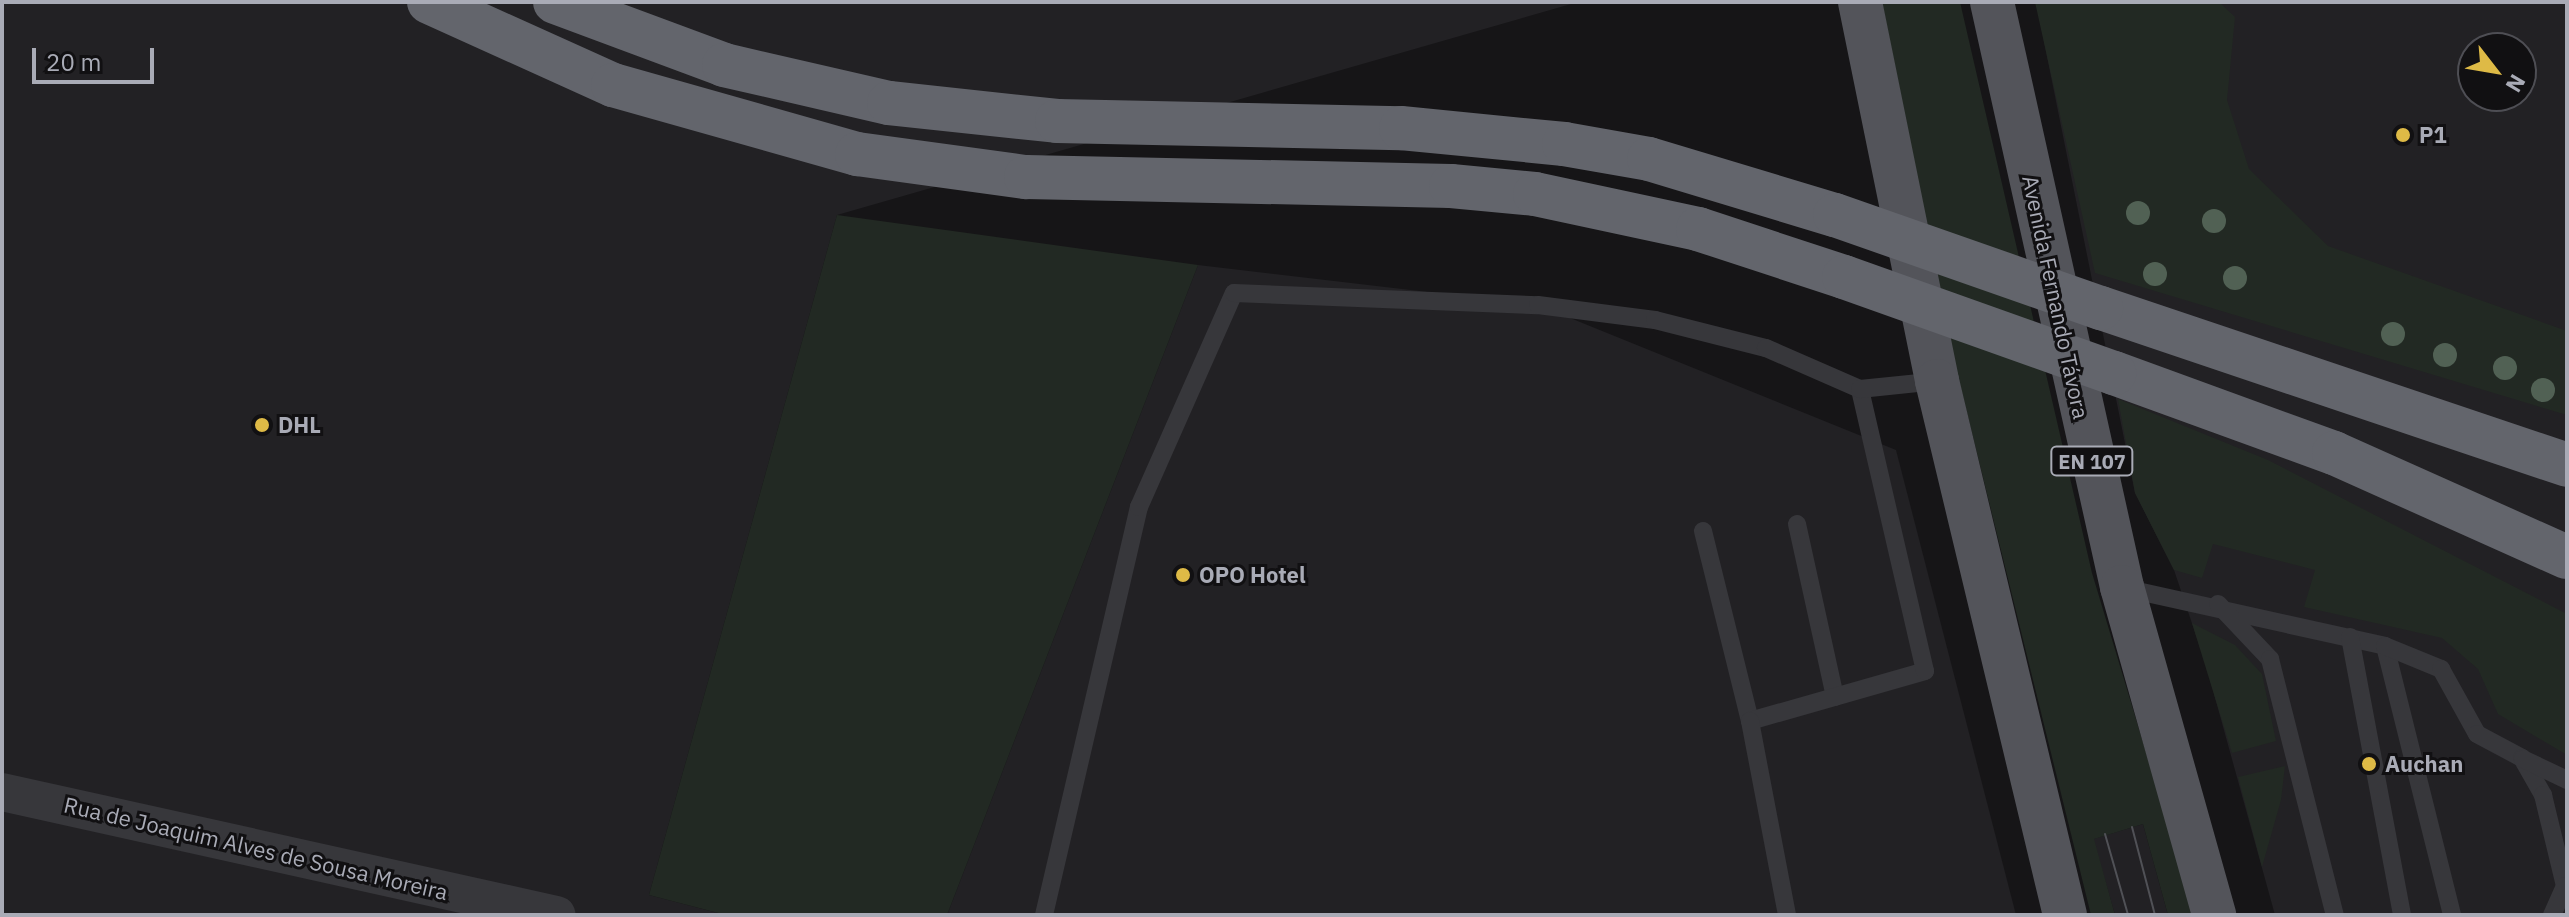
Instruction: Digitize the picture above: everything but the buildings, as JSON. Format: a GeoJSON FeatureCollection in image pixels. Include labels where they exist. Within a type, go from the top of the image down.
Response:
{"type":"FeatureCollection","features":[{"type":"Feature","properties":{"kind":"highway"},"geometry":{"type":"LineString","coordinates":[[429,2],[613,85],[776,136],[942,168],[1117,180],[1451,186],[1535,194],[1698,229],[2114,373],[2427,495],[2567,557]]}},
{"type":"Feature","properties":{"kind":"highway"},"geometry":{"type":"LineString","coordinates":[[555,2],[724,65],[889,103],[1057,121],[1401,128],[1564,144],[1662,163],[1835,215],[2101,308],[2394,402],[2567,465]]}},
{"type":"Feature","properties":{"kind":"highway"},"geometry":{"type":"LineString","coordinates":[[2394,402],[2567,442]]}},
{"type":"Feature","properties":{"kind":"highway"},"geometry":{"type":"LineString","coordinates":[[2427,495],[2567,534]]}},
{"type":"Feature","properties":{"kind":"highway"},"geometry":{"type":"LineString","coordinates":[[2427,495],[2567,577]]}},
{"type":"Feature","properties":{"kind":"main road"},"geometry":{"type":"LineString","coordinates":[[1860,2],[1937,381],[2065,915]]}},
{"type":"Feature","properties":{"kind":"main road","name":"Avenida Fernando Távora"},"geometry":{"type":"LineString","coordinates":[[1992,2],[2122,587],[2214,915]]}},
{"type":"Feature","properties":{"kind":"street","name":"Rua de Joaquim Alves de Sousa Moreira"},"geometry":{"type":"LineString","coordinates":[[2,792],[557,915]]}},
{"type":"Feature","properties":{"kind":"lane"},"geometry":{"type":"LineString","coordinates":[[1044,915],[1139,507],[1234,293],[1538,305],[1655,320],[1766,348],[1860,389],[1937,381]]}},
{"type":"Feature","properties":{"kind":"lane"},"geometry":{"type":"LineString","coordinates":[[1750,721],[1925,671],[1860,389]]}},
{"type":"Feature","properties":{"kind":"lane"},"geometry":{"type":"LineString","coordinates":[[1797,524],[1835,697]]}},
{"type":"Feature","properties":{"kind":"lane"},"geometry":{"type":"LineString","coordinates":[[1703,531],[1750,721],[1787,915]]}},
{"type":"Feature","properties":{"kind":"lane"},"geometry":{"type":"LineString","coordinates":[[2122,587],[2218,604],[2350,637],[2385,646],[2441,669],[2477,734],[2567,780]]}},
{"type":"Feature","properties":{"kind":"lane"},"geometry":{"type":"LineString","coordinates":[[2218,604],[2270,659],[2335,915]]}},
{"type":"Feature","properties":{"kind":"lane"},"geometry":{"type":"LineString","coordinates":[[2350,637],[2402,915]]}},
{"type":"Feature","properties":{"kind":"lane"},"geometry":{"type":"LineString","coordinates":[[2385,646],[2452,915]]}},
{"type":"Feature","properties":{"kind":"lane"},"geometry":{"type":"LineString","coordinates":[[2522,758],[2543,795],[2565,886],[2552,915]]}},
{"type":"Feature","properties":{"kind":"shaded area"},"geometry":{"type":"Polygon","coordinates":[[[2,2],[1578,2],[837,215],[649,895],[726,915],[2,915],[2,2]]]}},
{"type":"Feature","properties":{"kind":"shaded area"},"geometry":{"type":"Polygon","coordinates":[[[1882,2],[1960,2],[2092,573],[2195,915],[2168,915],[2143,824],[2094,839],[2115,915],[2091,915],[1956,368],[1882,2]]]}},
{"type":"Feature","properties":{"kind":"shaded area"},"geometry":{"type":"Polygon","coordinates":[[[2035,2],[2219,2],[2235,17],[2227,100],[2249,169],[2328,246],[2567,331],[2567,415],[2095,273],[2035,2]]]}},
{"type":"Feature","properties":{"kind":"shaded area"},"geometry":{"type":"Polygon","coordinates":[[[2036,2],[2567,2],[2567,915],[2275,915],[2206,665],[2174,570],[2135,493],[2036,2]]]}},
{"type":"Feature","properties":{"kind":"shaded area"},"geometry":{"type":"Polygon","coordinates":[[[837,215],[1198,265],[947,915],[726,915],[649,895],[837,215]]]}},
{"type":"Feature","properties":{"kind":"shaded area"},"geometry":{"type":"Polygon","coordinates":[[[1198,265],[1538,305],[1896,450],[2016,915],[947,915],[1198,265]]]}},
{"type":"Feature","properties":{"kind":"shaded area"},"geometry":{"type":"Polygon","coordinates":[[[2118,399],[2268,460],[2567,614],[2567,755],[2498,714],[2478,669],[2442,638],[2304,607],[2315,570],[2213,544],[2202,578],[2174,570],[2135,493],[2118,399]]]}},
{"type":"Feature","properties":{"kind":"shaded area"},"geometry":{"type":"Polygon","coordinates":[[[2192,623],[2235,645],[2262,674],[2276,741],[2232,753],[2192,623]]]}},
{"type":"Feature","properties":{"kind":"shaded area"},"geometry":{"type":"Polygon","coordinates":[[[2285,766],[2281,800],[2262,867],[2238,777],[2285,766]]]}},
{"type":"Feature","properties":{"kind":"shaded area"},"geometry":{"type":"Polygon","coordinates":[[[2143,824],[2168,915],[2115,915],[2093,839],[2143,824]]]}},
{"type":"Feature","properties":{"kind":"tram line"},"geometry":{"type":"LineString","coordinates":[[2132,827],[2155,915]]}},
{"type":"Feature","properties":{"kind":"tram line"},"geometry":{"type":"LineString","coordinates":[[2105,834],[2128,915]]}},
{"type":"Feature","properties":{"kind":"place","name":"P1"},"geometry":{"type":"Point","coordinates":[2403,135]}},
{"type":"Feature","properties":{"kind":"place","name":"DHL"},"geometry":{"type":"Point","coordinates":[262,425]}},
{"type":"Feature","properties":{"kind":"place","name":"OPO Hotel"},"geometry":{"type":"Point","coordinates":[1183,575]}},
{"type":"Feature","properties":{"kind":"place","name":"Auchan"},"geometry":{"type":"Point","coordinates":[2369,764]}}]}
